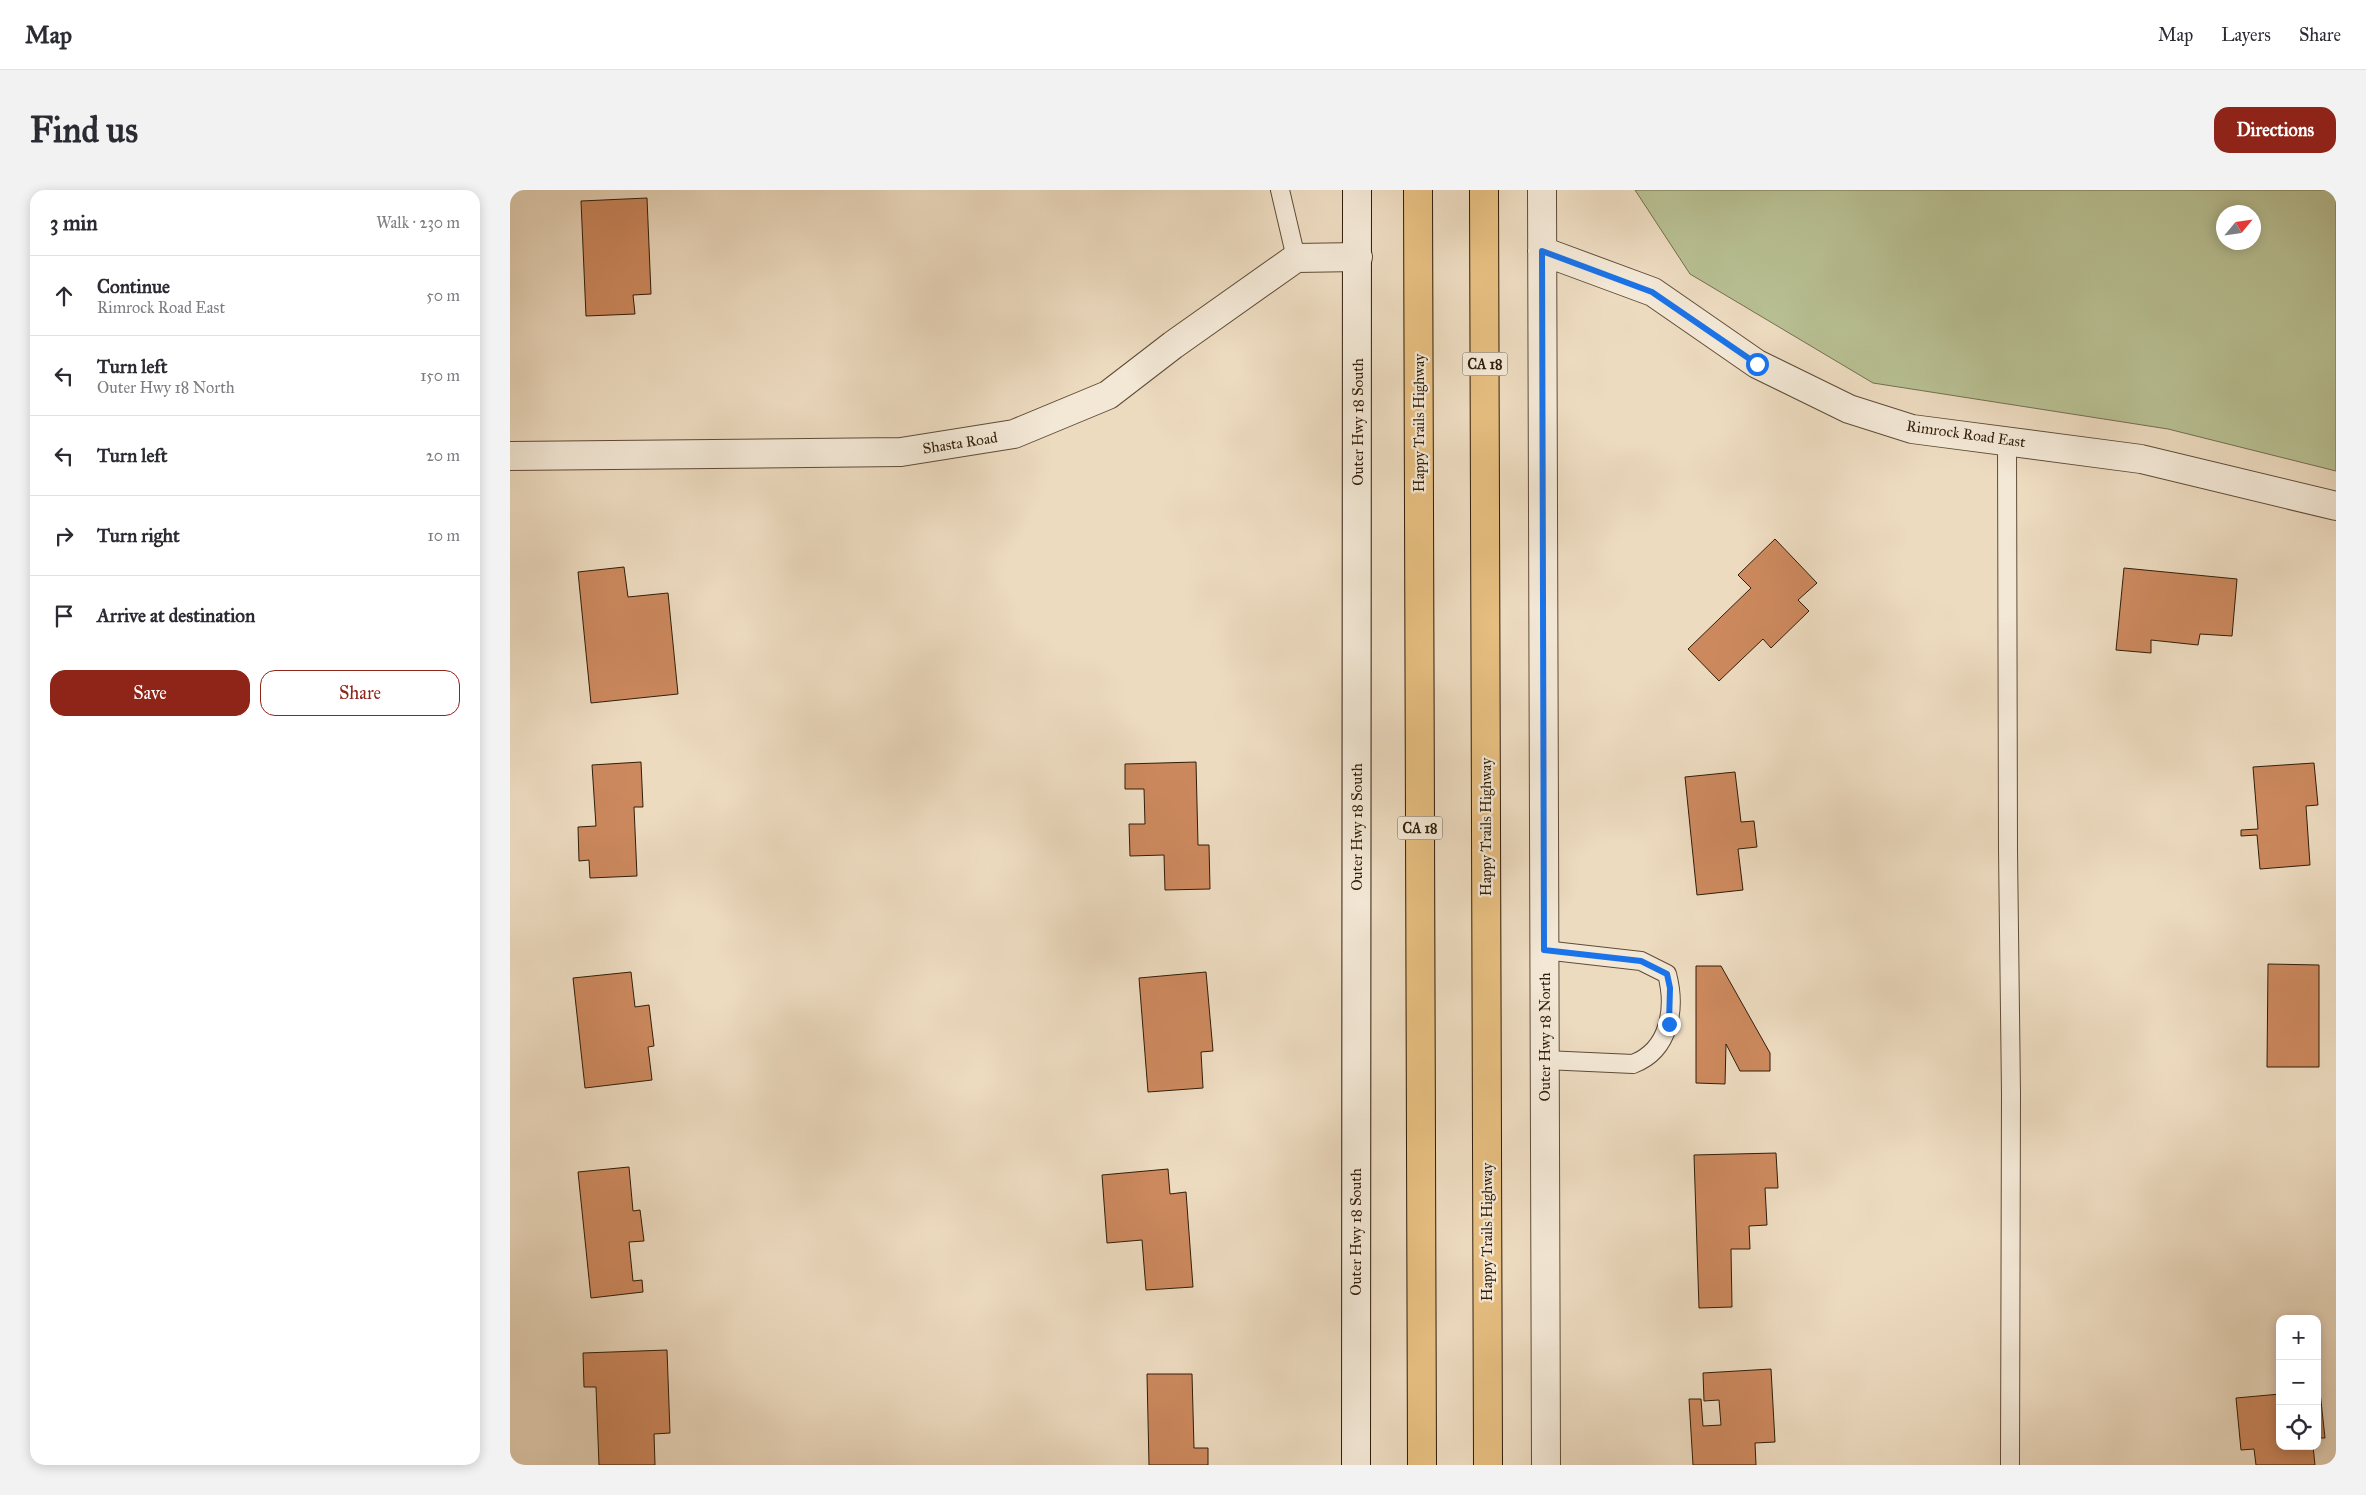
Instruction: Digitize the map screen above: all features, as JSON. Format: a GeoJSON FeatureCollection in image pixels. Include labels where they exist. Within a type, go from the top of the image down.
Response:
{"type":"FeatureCollection","features":[{"type":"Feature","properties":{"kind":"main road","name":"Happy Trails Highway"},"geometry":{"type":"LineString","coordinates":[[1418,190],[1422,1465]]}},
{"type":"Feature","properties":{"kind":"main road","name":"Happy Trails Highway"},"geometry":{"type":"LineString","coordinates":[[1484,190],[1488,1465]]}},
{"type":"Feature","properties":{"kind":"street","name":"Outer Hwy 18 South"},"geometry":{"type":"LineString","coordinates":[[1356,1465],[1357,190]]}},
{"type":"Feature","properties":{"kind":"street","name":"Outer Hwy 18 North"},"geometry":{"type":"LineString","coordinates":[[1542,190],[1546,1465]]}},
{"type":"Feature","properties":{"kind":"street","name":"Rimrock Road East"},"geometry":{"type":"LineString","coordinates":[[1542,251],[1652,292],[1757,364],[1849,409],[1912,429],[2141,458],[2336,506]]}},
{"type":"Feature","properties":{"kind":"street"},"geometry":{"type":"LineString","coordinates":[[1296,258],[1358,257]]}},
{"type":"Feature","properties":{"kind":"street","name":"Shasta Road"},"geometry":{"type":"LineString","coordinates":[[510,456],[901,452],[1014,434],[1108,395],[1173,345],[1296,258]]}},
{"type":"Feature","properties":{"kind":"lane"},"geometry":{"type":"LineString","coordinates":[[1280,190],[1296,258]]}},
{"type":"Feature","properties":{"kind":"lane"},"geometry":{"type":"LineString","coordinates":[[2007,440],[2008,850],[2011,1094],[2010,1465]]}},
{"type":"Feature","properties":{"kind":"lane"},"geometry":{"type":"LineString","coordinates":[[1544,950],[1641,961],[1655,967],[1667,974],[1671,1008],[1669,1024],[1656,1050],[1645,1059],[1633,1064],[1545,1060]]}},
{"type":"Feature","properties":{"kind":"green space"},"geometry":{"type":"Polygon","coordinates":[[[1635,190],[2336,190],[2336,471],[2168,429],[1873,383],[1690,274],[1635,190]]]}},
{"type":"Feature","properties":{"kind":"building"},"geometry":{"type":"Polygon","coordinates":[[[647,198],[651,294],[633,295],[635,314],[586,316],[581,201],[647,198]]]}},
{"type":"Feature","properties":{"kind":"building"},"geometry":{"type":"Polygon","coordinates":[[[1775,539],[1817,583],[1798,600],[1809,611],[1771,648],[1763,639],[1719,681],[1688,649],[1751,588],[1738,575],[1775,539]]]}},
{"type":"Feature","properties":{"kind":"building"},"geometry":{"type":"Polygon","coordinates":[[[624,567],[628,597],[668,593],[678,694],[591,703],[578,572],[624,567]]]}},
{"type":"Feature","properties":{"kind":"building"},"geometry":{"type":"Polygon","coordinates":[[[2124,568],[2237,579],[2232,636],[2200,634],[2198,645],[2151,640],[2151,653],[2116,650],[2124,568]]]}},
{"type":"Feature","properties":{"kind":"building"},"geometry":{"type":"Polygon","coordinates":[[[641,762],[643,807],[634,807],[637,876],[590,878],[589,860],[579,861],[578,827],[596,826],[592,765],[641,762]]]}},
{"type":"Feature","properties":{"kind":"building"},"geometry":{"type":"Polygon","coordinates":[[[1196,762],[1198,845],[1209,845],[1210,889],[1165,890],[1164,855],[1130,856],[1129,824],[1145,824],[1144,789],[1125,789],[1125,764],[1196,762]]]}},
{"type":"Feature","properties":{"kind":"building"},"geometry":{"type":"Polygon","coordinates":[[[2314,763],[2318,805],[2306,806],[2310,865],[2260,869],[2257,835],[2241,836],[2241,830],[2258,829],[2253,767],[2314,763]]]}},
{"type":"Feature","properties":{"kind":"building"},"geometry":{"type":"Polygon","coordinates":[[[1735,772],[1741,822],[1754,821],[1757,847],[1738,849],[1743,890],[1697,895],[1685,777],[1735,772]]]}},
{"type":"Feature","properties":{"kind":"building"},"geometry":{"type":"Polygon","coordinates":[[[2268,964],[2319,965],[2319,1067],[2267,1067],[2268,964]]]}},
{"type":"Feature","properties":{"kind":"building"},"geometry":{"type":"Polygon","coordinates":[[[1696,966],[1721,966],[1770,1053],[1770,1071],[1740,1071],[1726,1044],[1725,1084],[1696,1083],[1696,966]]]}},
{"type":"Feature","properties":{"kind":"building"},"geometry":{"type":"Polygon","coordinates":[[[631,972],[635,1007],[649,1005],[654,1046],[648,1047],[652,1080],[585,1088],[573,978],[631,972]]]}},
{"type":"Feature","properties":{"kind":"building"},"geometry":{"type":"Polygon","coordinates":[[[1206,972],[1213,1051],[1201,1052],[1203,1088],[1148,1092],[1139,978],[1206,972]]]}},
{"type":"Feature","properties":{"kind":"building"},"geometry":{"type":"Polygon","coordinates":[[[1776,1153],[1778,1188],[1765,1188],[1767,1225],[1749,1226],[1750,1249],[1731,1249],[1732,1307],[1699,1308],[1694,1155],[1776,1153]]]}},
{"type":"Feature","properties":{"kind":"building"},"geometry":{"type":"Polygon","coordinates":[[[629,1167],[633,1211],[640,1210],[644,1241],[629,1242],[633,1281],[642,1280],[643,1292],[591,1298],[578,1172],[629,1167]]]}},
{"type":"Feature","properties":{"kind":"building"},"geometry":{"type":"Polygon","coordinates":[[[1168,1169],[1170,1194],[1186,1192],[1193,1287],[1146,1290],[1142,1240],[1107,1243],[1102,1175],[1168,1169]]]}},
{"type":"Feature","properties":{"kind":"building"},"geometry":{"type":"Polygon","coordinates":[[[667,1350],[670,1433],[654,1434],[655,1465],[599,1465],[596,1387],[584,1387],[583,1353],[667,1350]]]}},
{"type":"Feature","properties":{"kind":"building"},"geometry":{"type":"Polygon","coordinates":[[[1771,1369],[1775,1442],[1755,1443],[1756,1465],[1693,1465],[1689,1399],[1701,1399],[1703,1426],[1721,1425],[1719,1400],[1704,1401],[1703,1373],[1771,1369]]]}},
{"type":"Feature","properties":{"kind":"building"},"geometry":{"type":"Polygon","coordinates":[[[1147,1374],[1192,1374],[1194,1448],[1208,1448],[1208,1465],[1149,1465],[1147,1374]]]}},
{"type":"Feature","properties":{"kind":"building"},"geometry":{"type":"Polygon","coordinates":[[[2276,1394],[2276,1450],[2313,1450],[2315,1465],[2256,1465],[2254,1449],[2241,1450],[2236,1398],[2276,1394]]]}},
{"type":"Feature","properties":{"kind":"building"},"geometry":{"type":"Polygon","coordinates":[[[2321,1401],[2325,1438],[2321,1438],[2321,1401]]]}},
{"type":"Feature","properties":{"kind":"route"},"geometry":{"type":"LineString","coordinates":[[1669,1024],[1671,1008],[1667,974],[1641,961],[1544,950],[1542,251],[1652,292],[1757,364]]}}]}
